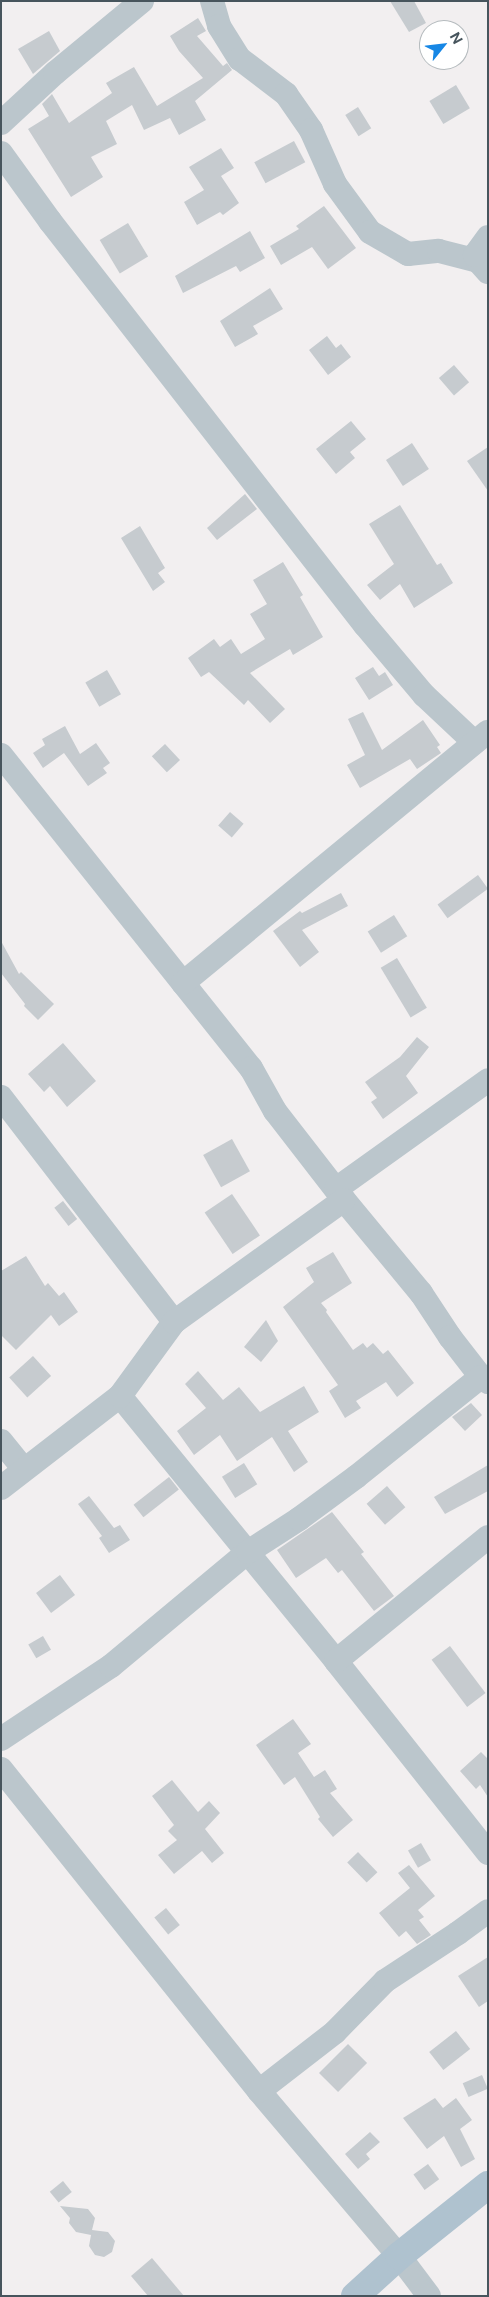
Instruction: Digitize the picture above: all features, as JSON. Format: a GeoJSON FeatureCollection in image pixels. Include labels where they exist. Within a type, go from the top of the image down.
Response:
{"type":"FeatureCollection","features":[{"type":"Feature","properties":{"kind":"main road"},"geometry":{"type":"LineString","coordinates":[[355,2296],[399,2256],[488,2185]]}},
{"type":"Feature","properties":{"kind":"street"},"geometry":{"type":"LineString","coordinates":[[1,123],[55,73],[142,1]]}},
{"type":"Feature","properties":{"kind":"street"},"geometry":{"type":"LineString","coordinates":[[212,1],[219,26],[240,58],[286,94],[311,130],[335,184],[370,232],[408,254],[439,251],[483,267]]}},
{"type":"Feature","properties":{"kind":"street"},"geometry":{"type":"LineString","coordinates":[[1,153],[55,229],[366,625],[424,695],[481,737],[183,983]]}},
{"type":"Feature","properties":{"kind":"street"},"geometry":{"type":"LineString","coordinates":[[483,267],[475,255],[488,237]]}},
{"type":"Feature","properties":{"kind":"street"},"geometry":{"type":"LineString","coordinates":[[1,755],[251,1068],[275,1111],[421,1293],[450,1337],[484,1380],[356,1477],[248,1552],[111,1666],[1,1739]]}},
{"type":"Feature","properties":{"kind":"street"},"geometry":{"type":"LineString","coordinates":[[1,1488],[120,1396],[174,1322],[488,1080]]}},
{"type":"Feature","properties":{"kind":"street"},"geometry":{"type":"LineString","coordinates":[[1,1097],[174,1322]]}},
{"type":"Feature","properties":{"kind":"street"},"geometry":{"type":"LineString","coordinates":[[120,1396],[336,1661],[488,1852]]}},
{"type":"Feature","properties":{"kind":"street"},"geometry":{"type":"LineString","coordinates":[[1,1441],[24,1469]]}},
{"type":"Feature","properties":{"kind":"street"},"geometry":{"type":"LineString","coordinates":[[336,1661],[488,1537]]}},
{"type":"Feature","properties":{"kind":"street"},"geometry":{"type":"LineString","coordinates":[[1,1769],[259,2091],[399,2256],[429,2296]]}},
{"type":"Feature","properties":{"kind":"street"},"geometry":{"type":"LineString","coordinates":[[259,2091],[335,2032],[385,1981],[488,1911]]}},
{"type":"Feature","properties":{"kind":"building"},"geometry":{"type":"Polygon","coordinates":[[[390,1],[414,1],[424,20],[419,20],[419,27],[409,32],[390,1]]]}},
{"type":"Feature","properties":{"kind":"building"},"geometry":{"type":"Polygon","coordinates":[[[198,18],[206,31],[197,36],[223,66],[227,63],[232,70],[195,101],[206,120],[179,135],[170,118],[144,130],[132,105],[106,121],[117,144],[91,157],[103,177],[71,197],[28,129],[49,116],[42,104],[52,94],[69,123],[112,93],[106,83],[134,67],[157,106],[203,78],[179,51],[170,36],[198,18]]]}},
{"type":"Feature","properties":{"kind":"building"},"geometry":{"type":"Polygon","coordinates":[[[49,31],[60,51],[33,74],[18,49],[49,31]]]}},
{"type":"Feature","properties":{"kind":"building"},"geometry":{"type":"Polygon","coordinates":[[[456,85],[470,108],[443,124],[429,101],[456,85]]]}},
{"type":"Feature","properties":{"kind":"building"},"geometry":{"type":"Polygon","coordinates":[[[358,107],[371,128],[359,136],[345,115],[358,107]]]}},
{"type":"Feature","properties":{"kind":"building"},"geometry":{"type":"Polygon","coordinates":[[[294,141],[305,162],[266,183],[254,162],[294,141]]]}},
{"type":"Feature","properties":{"kind":"building"},"geometry":{"type":"Polygon","coordinates":[[[221,148],[234,168],[221,176],[239,203],[223,215],[220,212],[197,225],[184,202],[204,190],[189,167],[221,148]]]}},
{"type":"Feature","properties":{"kind":"building"},"geometry":{"type":"Polygon","coordinates":[[[324,206],[356,248],[328,269],[312,247],[281,265],[270,246],[299,229],[296,226],[324,206]]]}},
{"type":"Feature","properties":{"kind":"building"},"geometry":{"type":"Polygon","coordinates":[[[128,223],[148,256],[120,273],[100,240],[128,223]]]}},
{"type":"Feature","properties":{"kind":"building"},"geometry":{"type":"Polygon","coordinates":[[[250,231],[265,258],[240,272],[236,266],[183,293],[175,276],[250,231]]]}},
{"type":"Feature","properties":{"kind":"building"},"geometry":{"type":"Polygon","coordinates":[[[270,288],[283,309],[253,326],[258,334],[235,347],[220,321],[270,288]]]}},
{"type":"Feature","properties":{"kind":"building"},"geometry":{"type":"Polygon","coordinates":[[[327,336],[336,348],[341,344],[351,357],[328,375],[309,350],[327,336]]]}},
{"type":"Feature","properties":{"kind":"building"},"geometry":{"type":"Polygon","coordinates":[[[454,365],[469,382],[454,395],[439,378],[454,365]]]}},
{"type":"Feature","properties":{"kind":"building"},"geometry":{"type":"Polygon","coordinates":[[[351,421],[366,439],[350,452],[355,458],[336,474],[316,449],[351,421]]]}},
{"type":"Feature","properties":{"kind":"building"},"geometry":{"type":"Polygon","coordinates":[[[412,443],[429,469],[403,486],[386,460],[412,443]]]}},
{"type":"Feature","properties":{"kind":"building"},"geometry":{"type":"Polygon","coordinates":[[[488,447],[488,491],[467,461],[488,447]]]}},
{"type":"Feature","properties":{"kind":"building"},"geometry":{"type":"Polygon","coordinates":[[[245,494],[257,509],[217,540],[207,528],[245,494]]]}},
{"type":"Feature","properties":{"kind":"building"},"geometry":{"type":"Polygon","coordinates":[[[400,505],[437,565],[441,563],[453,583],[414,608],[400,584],[380,600],[367,585],[394,564],[369,524],[400,505]]]}},
{"type":"Feature","properties":{"kind":"building"},"geometry":{"type":"Polygon","coordinates":[[[140,526],[165,568],[158,573],[165,582],[153,591],[121,538],[140,526]]]}},
{"type":"Feature","properties":{"kind":"building"},"geometry":{"type":"Polygon","coordinates":[[[283,562],[303,595],[300,597],[323,637],[293,655],[290,649],[250,673],[285,709],[270,723],[248,700],[244,705],[209,672],[201,677],[188,658],[214,639],[220,647],[231,639],[241,654],[265,639],[250,614],[267,604],[253,580],[283,562]]]}},
{"type":"Feature","properties":{"kind":"building"},"geometry":{"type":"Polygon","coordinates":[[[373,667],[379,676],[385,672],[393,685],[369,700],[355,678],[373,667]]]}},
{"type":"Feature","properties":{"kind":"building"},"geometry":{"type":"Polygon","coordinates":[[[107,670],[121,694],[99,707],[85,682],[107,670]]]}},
{"type":"Feature","properties":{"kind":"building"},"geometry":{"type":"Polygon","coordinates":[[[363,712],[382,750],[423,720],[440,745],[437,747],[441,753],[417,769],[410,759],[360,788],[347,765],[365,755],[348,719],[363,712]]]}},
{"type":"Feature","properties":{"kind":"building"},"geometry":{"type":"Polygon","coordinates":[[[65,726],[80,754],[96,743],[110,763],[103,768],[107,773],[88,786],[64,753],[43,768],[33,753],[45,745],[42,739],[65,726]]]}},
{"type":"Feature","properties":{"kind":"building"},"geometry":{"type":"Polygon","coordinates":[[[165,744],[180,760],[167,772],[152,756],[165,744]]]}},
{"type":"Feature","properties":{"kind":"building"},"geometry":{"type":"Polygon","coordinates":[[[230,812],[244,824],[232,837],[218,826],[230,812]]]}},
{"type":"Feature","properties":{"kind":"building"},"geometry":{"type":"Polygon","coordinates":[[[478,875],[488,889],[448,918],[438,904],[478,875]]]}},
{"type":"Feature","properties":{"kind":"building"},"geometry":{"type":"Polygon","coordinates":[[[341,893],[348,906],[302,930],[319,952],[300,967],[273,931],[300,911],[302,913],[341,893]]]}},
{"type":"Feature","properties":{"kind":"building"},"geometry":{"type":"Polygon","coordinates":[[[394,915],[407,936],[381,953],[368,931],[394,915]]]}},
{"type":"Feature","properties":{"kind":"building"},"geometry":{"type":"Polygon","coordinates":[[[1,941],[19,974],[21,972],[54,1004],[38,1020],[24,1006],[25,1004],[1,973],[1,941]]]}},
{"type":"Feature","properties":{"kind":"building"},"geometry":{"type":"Polygon","coordinates":[[[397,958],[427,1008],[411,1018],[381,968],[397,958]]]}},
{"type":"Feature","properties":{"kind":"building"},"geometry":{"type":"Polygon","coordinates":[[[417,1037],[429,1047],[406,1076],[418,1093],[383,1119],[371,1102],[377,1098],[365,1082],[400,1057],[417,1037]]]}},
{"type":"Feature","properties":{"kind":"building"},"geometry":{"type":"Polygon","coordinates":[[[63,1043],[96,1081],[67,1107],[50,1086],[44,1092],[28,1074],[63,1043]]]}},
{"type":"Feature","properties":{"kind":"building"},"geometry":{"type":"Polygon","coordinates":[[[232,1139],[250,1171],[221,1187],[203,1155],[232,1139]]]}},
{"type":"Feature","properties":{"kind":"building"},"geometry":{"type":"Polygon","coordinates":[[[232,1194],[260,1235],[233,1254],[205,1212],[232,1194]]]}},
{"type":"Feature","properties":{"kind":"building"},"geometry":{"type":"Polygon","coordinates":[[[63,1201],[77,1219],[68,1226],[54,1208],[63,1201]]]}},
{"type":"Feature","properties":{"kind":"building"},"geometry":{"type":"Polygon","coordinates":[[[333,1252],[352,1283],[321,1303],[327,1310],[326,1312],[353,1350],[363,1343],[367,1348],[373,1343],[383,1354],[388,1350],[414,1383],[397,1397],[386,1382],[356,1401],[361,1408],[345,1418],[329,1391],[338,1385],[283,1307],[314,1282],[306,1268],[333,1252]]]}},
{"type":"Feature","properties":{"kind":"building"},"geometry":{"type":"Polygon","coordinates":[[[26,1256],[45,1286],[48,1283],[59,1296],[64,1292],[78,1312],[59,1326],[51,1315],[16,1350],[1,1335],[1,1271],[26,1256]]]}},
{"type":"Feature","properties":{"kind":"building"},"geometry":{"type":"Polygon","coordinates":[[[266,1320],[278,1341],[261,1362],[244,1347],[266,1320]]]}},
{"type":"Feature","properties":{"kind":"building"},"geometry":{"type":"Polygon","coordinates":[[[33,1356],[51,1376],[27,1397],[9,1377],[33,1356]]]}},
{"type":"Feature","properties":{"kind":"building"},"geometry":{"type":"Polygon","coordinates":[[[198,1371],[223,1400],[239,1387],[260,1412],[304,1386],[319,1412],[288,1431],[308,1462],[294,1472],[272,1437],[237,1461],[220,1435],[194,1455],[177,1431],[206,1408],[185,1384],[198,1371]]]}},
{"type":"Feature","properties":{"kind":"building"},"geometry":{"type":"Polygon","coordinates":[[[471,1403],[482,1415],[465,1431],[452,1417],[471,1403]]]}},
{"type":"Feature","properties":{"kind":"building"},"geometry":{"type":"Polygon","coordinates":[[[244,1463],[257,1484],[235,1498],[222,1477],[244,1463]]]}},
{"type":"Feature","properties":{"kind":"building"},"geometry":{"type":"Polygon","coordinates":[[[488,1465],[488,1491],[445,1514],[434,1497],[488,1465]]]}},
{"type":"Feature","properties":{"kind":"building"},"geometry":{"type":"Polygon","coordinates":[[[169,1477],[179,1490],[143,1517],[134,1505],[169,1477]]]}},
{"type":"Feature","properties":{"kind":"building"},"geometry":{"type":"Polygon","coordinates":[[[387,1486],[405,1507],[385,1525],[367,1504],[387,1486]]]}},
{"type":"Feature","properties":{"kind":"building"},"geometry":{"type":"Polygon","coordinates":[[[89,1496],[114,1528],[120,1525],[130,1540],[109,1553],[99,1538],[102,1536],[78,1504],[89,1496]]]}},
{"type":"Feature","properties":{"kind":"building"},"geometry":{"type":"Polygon","coordinates":[[[332,1512],[364,1552],[361,1554],[394,1596],[374,1611],[342,1570],[338,1573],[326,1558],[296,1578],[277,1550],[332,1512]]]}},
{"type":"Feature","properties":{"kind":"building"},"geometry":{"type":"Polygon","coordinates":[[[60,1575],[75,1595],[51,1613],[36,1593],[60,1575]]]}},
{"type":"Feature","properties":{"kind":"building"},"geometry":{"type":"Polygon","coordinates":[[[43,1636],[51,1650],[36,1658],[28,1644],[43,1636]]]}},
{"type":"Feature","properties":{"kind":"building"},"geometry":{"type":"Polygon","coordinates":[[[450,1646],[486,1693],[467,1707],[432,1660],[450,1646]]]}},
{"type":"Feature","properties":{"kind":"building"},"geometry":{"type":"Polygon","coordinates":[[[293,1719],[311,1744],[298,1753],[314,1777],[325,1770],[337,1789],[330,1793],[353,1820],[333,1837],[318,1819],[320,1817],[295,1777],[284,1785],[256,1745],[293,1719]]]}},
{"type":"Feature","properties":{"kind":"building"},"geometry":{"type":"Polygon","coordinates":[[[481,1752],[488,1759],[488,1797],[480,1785],[476,1789],[460,1771],[481,1752]]]}},
{"type":"Feature","properties":{"kind":"building"},"geometry":{"type":"Polygon","coordinates":[[[172,1780],[198,1812],[209,1801],[220,1813],[205,1829],[224,1853],[212,1863],[202,1851],[174,1874],[158,1855],[177,1840],[168,1831],[174,1825],[152,1796],[172,1780]]]}},
{"type":"Feature","properties":{"kind":"building"},"geometry":{"type":"Polygon","coordinates":[[[421,1843],[431,1860],[418,1868],[408,1851],[421,1843]]]}},
{"type":"Feature","properties":{"kind":"building"},"geometry":{"type":"Polygon","coordinates":[[[358,1852],[377,1872],[367,1883],[347,1862],[358,1852]]]}},
{"type":"Feature","properties":{"kind":"building"},"geometry":{"type":"Polygon","coordinates":[[[409,1865],[435,1896],[418,1910],[424,1917],[419,1920],[431,1935],[417,1944],[406,1931],[399,1937],[379,1913],[410,1888],[398,1873],[409,1865]]]}},
{"type":"Feature","properties":{"kind":"building"},"geometry":{"type":"Polygon","coordinates":[[[166,1908],[180,1925],[168,1935],[154,1917],[166,1908]]]}},
{"type":"Feature","properties":{"kind":"building"},"geometry":{"type":"Polygon","coordinates":[[[488,1957],[488,2001],[479,2007],[458,1976],[488,1957]]]}},
{"type":"Feature","properties":{"kind":"building"},"geometry":{"type":"Polygon","coordinates":[[[456,2031],[470,2049],[443,2070],[429,2052],[456,2031]]]}},
{"type":"Feature","properties":{"kind":"building"},"geometry":{"type":"Polygon","coordinates":[[[348,2044],[367,2063],[338,2092],[319,2073],[348,2044]]]}},
{"type":"Feature","properties":{"kind":"building"},"geometry":{"type":"Polygon","coordinates":[[[482,2075],[488,2089],[469,2097],[463,2083],[482,2075]]]}},
{"type":"Feature","properties":{"kind":"building"},"geometry":{"type":"Polygon","coordinates":[[[435,2098],[443,2108],[456,2098],[472,2120],[460,2129],[475,2159],[461,2167],[444,2136],[427,2149],[403,2118],[435,2098]]]}},
{"type":"Feature","properties":{"kind":"building"},"geometry":{"type":"Polygon","coordinates":[[[370,2132],[380,2142],[366,2154],[370,2159],[358,2169],[345,2154],[370,2132]]]}},
{"type":"Feature","properties":{"kind":"building"},"geometry":{"type":"Polygon","coordinates":[[[428,2164],[439,2179],[425,2190],[413,2175],[428,2164]]]}},
{"type":"Feature","properties":{"kind":"building"},"geometry":{"type":"Polygon","coordinates":[[[63,2181],[72,2192],[59,2203],[50,2192],[63,2181]]]}},
{"type":"Feature","properties":{"kind":"building"},"geometry":{"type":"Polygon","coordinates":[[[60,2206],[88,2209],[95,2218],[92,2230],[108,2232],[115,2241],[112,2252],[104,2257],[95,2255],[89,2246],[91,2235],[76,2232],[69,2223],[70,2218],[60,2206]]]}},
{"type":"Feature","properties":{"kind":"building"},"geometry":{"type":"Polygon","coordinates":[[[152,2258],[184,2296],[148,2296],[131,2276],[152,2258]]]}}]}
